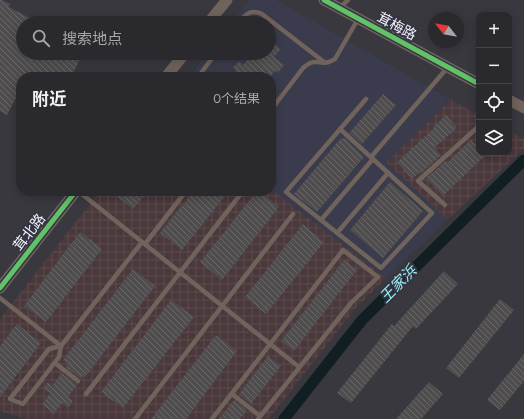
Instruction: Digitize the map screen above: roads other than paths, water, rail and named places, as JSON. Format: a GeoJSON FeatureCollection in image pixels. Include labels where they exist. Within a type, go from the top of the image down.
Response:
{"type":"FeatureCollection","features":[{"type":"Feature","properties":{"kind":"street"},"geometry":{"type":"LineString","coordinates":[[213,16],[226,0]]}},
{"type":"Feature","properties":{"kind":"street","name":"茸梅路"},"geometry":{"type":"LineString","coordinates":[[324,0],[476,82]]}},
{"type":"Feature","properties":{"kind":"street"},"geometry":{"type":"LineString","coordinates":[[170,72],[179,60]]}},
{"type":"Feature","properties":{"kind":"street"},"geometry":{"type":"LineString","coordinates":[[512,102],[524,108]]}},
{"type":"Feature","properties":{"kind":"street","name":"茸北路"},"geometry":{"type":"LineString","coordinates":[[0,288],[73,196]]}},
{"type":"Feature","properties":{"kind":"lane"},"geometry":{"type":"LineString","coordinates":[[339,8],[348,0]]}},
{"type":"Feature","properties":{"kind":"lane"},"geometry":{"type":"LineString","coordinates":[[245,16],[252,12],[257,12],[265,16]]}},
{"type":"Feature","properties":{"kind":"lane"},"geometry":{"type":"LineString","coordinates":[[276,103],[309,62],[328,62],[335,59],[358,19]]}},
{"type":"Feature","properties":{"kind":"lane"},"geometry":{"type":"LineString","coordinates":[[276,25],[325,62]]}},
{"type":"Feature","properties":{"kind":"lane"},"geometry":{"type":"LineString","coordinates":[[202,72],[211,60]]}},
{"type":"Feature","properties":{"kind":"lane"},"geometry":{"type":"LineString","coordinates":[[321,220],[448,67]]}},
{"type":"Feature","properties":{"kind":"lane"},"geometry":{"type":"LineString","coordinates":[[340,129],[432,213],[381,268],[286,192],[340,129],[366,99]]}},
{"type":"Feature","properties":{"kind":"lane"},"geometry":{"type":"LineString","coordinates":[[445,205],[418,181],[476,129]]}},
{"type":"Feature","properties":{"kind":"lane"},"geometry":{"type":"LineString","coordinates":[[337,233],[388,173]]}},
{"type":"Feature","properties":{"kind":"lane"},"geometry":{"type":"LineString","coordinates":[[83,196],[299,367]]}},
{"type":"Feature","properties":{"kind":"lane"},"geometry":{"type":"LineString","coordinates":[[61,346],[49,349],[10,399],[23,404],[59,357],[61,346],[182,196]]}},
{"type":"Feature","properties":{"kind":"lane"},"geometry":{"type":"LineString","coordinates":[[86,394],[239,196]]}},
{"type":"Feature","properties":{"kind":"lane"},"geometry":{"type":"LineString","coordinates":[[135,419],[294,214]]}},
{"type":"Feature","properties":{"kind":"lane"},"geometry":{"type":"LineString","coordinates":[[212,419],[343,250],[378,277],[351,303],[259,418],[232,394]]}},
{"type":"Feature","properties":{"kind":"lane"},"geometry":{"type":"LineString","coordinates":[[0,298],[61,346]]}},
{"type":"Feature","properties":{"kind":"lane"},"geometry":{"type":"LineString","coordinates":[[55,363],[78,381]]}},
{"type":"Feature","properties":{"kind":"waterway","name":"王家浜"},"geometry":{"type":"LineString","coordinates":[[284,419],[362,320],[524,160]]}}]}
